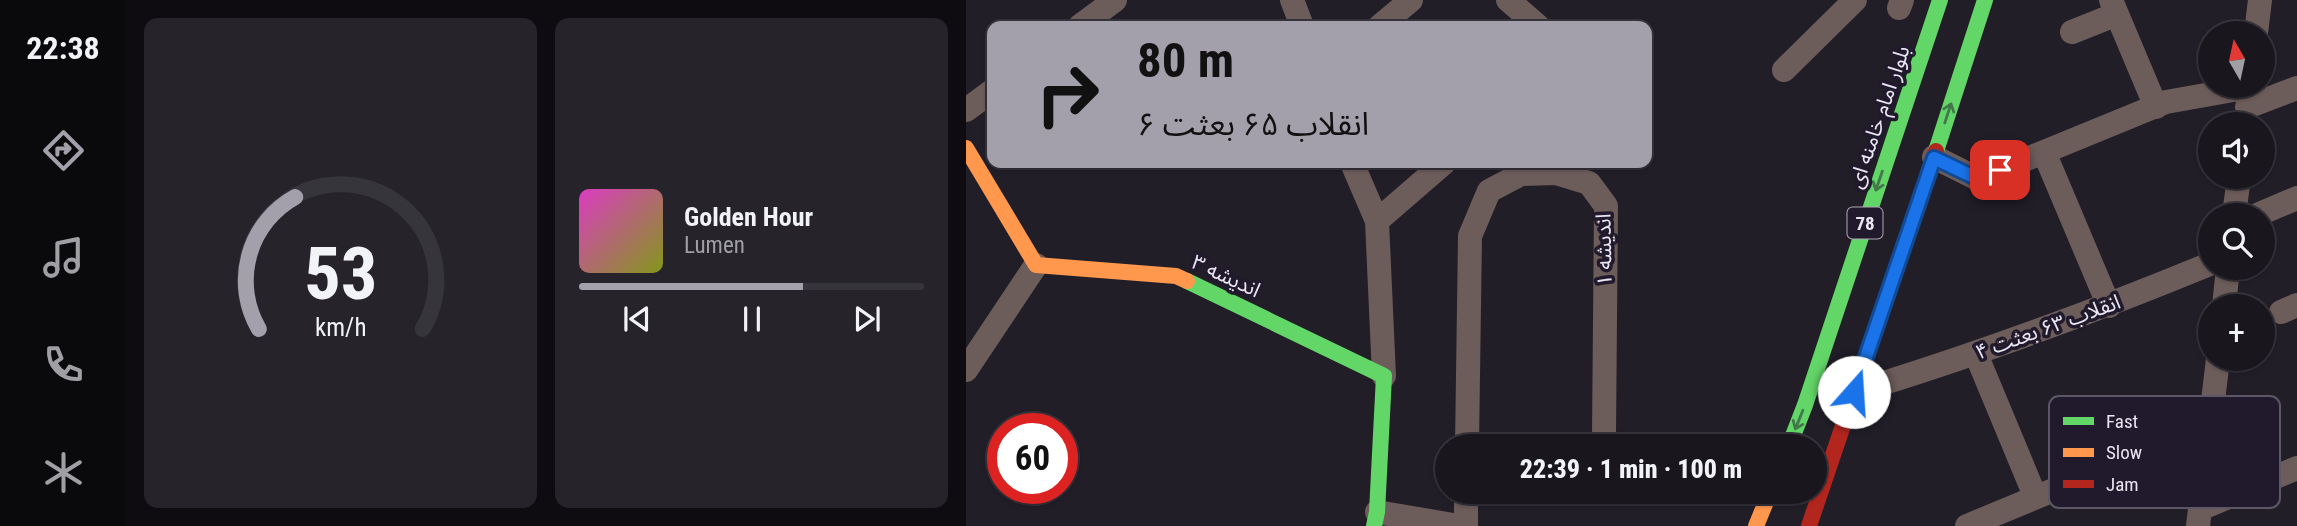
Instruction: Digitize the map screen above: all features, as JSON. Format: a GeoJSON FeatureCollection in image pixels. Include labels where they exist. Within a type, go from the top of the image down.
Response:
{"type":"FeatureCollection","features":[{"type":"Feature","properties":{"kind":"main road","name":"بلوار امام خامنه ای"},"geometry":{"type":"LineString","coordinates":[[1793,434],[1940,0]]}},
{"type":"Feature","properties":{"kind":"main road","name":"78"},"geometry":{"type":"LineString","coordinates":[[1809,526],[1986,0]]}},
{"type":"Feature","properties":{"kind":"main road"},"geometry":{"type":"LineString","coordinates":[[966,148],[1036,265]]}},
{"type":"Feature","properties":{"kind":"main road","name":"اندیشه ۳"},"geometry":{"type":"LineString","coordinates":[[1036,265],[1177,276],[1384,376]]}},
{"type":"Feature","properties":{"kind":"main road"},"geometry":{"type":"LineString","coordinates":[[1376,519],[1384,376]]}},
{"type":"Feature","properties":{"kind":"main road"},"geometry":{"type":"LineString","coordinates":[[1756,526],[1765,504]]}},
{"type":"Feature","properties":{"kind":"street"},"geometry":{"type":"LineString","coordinates":[[1087,21],[1115,0]]}},
{"type":"Feature","properties":{"kind":"street"},"geometry":{"type":"LineString","coordinates":[[1292,0],[1300,21]]}},
{"type":"Feature","properties":{"kind":"street"},"geometry":{"type":"LineString","coordinates":[[1386,21],[1412,0]]}},
{"type":"Feature","properties":{"kind":"street"},"geometry":{"type":"LineString","coordinates":[[1508,0],[1532,21]]}},
{"type":"Feature","properties":{"kind":"street"},"geometry":{"type":"LineString","coordinates":[[1784,70],[1855,0]]}},
{"type":"Feature","properties":{"kind":"street"},"geometry":{"type":"LineString","coordinates":[[2257,21],[2260,0]]}},
{"type":"Feature","properties":{"kind":"street"},"geometry":{"type":"LineString","coordinates":[[2072,32],[2114,7],[2161,104]]}},
{"type":"Feature","properties":{"kind":"street"},"geometry":{"type":"LineString","coordinates":[[1934,158],[1978,179],[2161,104],[2248,101],[2297,88]]}},
{"type":"Feature","properties":{"kind":"street"},"geometry":{"type":"LineString","coordinates":[[966,110],[987,95]]}},
{"type":"Feature","properties":{"kind":"street"},"geometry":{"type":"LineString","coordinates":[[2044,152],[2109,306]]}},
{"type":"Feature","properties":{"kind":"street"},"geometry":{"type":"LineString","coordinates":[[1354,168],[1377,221],[1384,376]]}},
{"type":"Feature","properties":{"kind":"street"},"geometry":{"type":"LineString","coordinates":[[1377,221],[1438,168]]}},
{"type":"Feature","properties":{"kind":"street","name":"اندیشه ۱"},"geometry":{"type":"LineString","coordinates":[[1467,434],[1470,236],[1489,191],[1521,174],[1556,173],[1590,183],[1606,206],[1604,434]]}},
{"type":"Feature","properties":{"kind":"street"},"geometry":{"type":"LineString","coordinates":[[2275,207],[2297,198]]}},
{"type":"Feature","properties":{"kind":"street"},"geometry":{"type":"LineString","coordinates":[[966,370],[1036,265]]}},
{"type":"Feature","properties":{"kind":"street","name":"انقلاب ۶۳ بعثت ۴"},"geometry":{"type":"LineString","coordinates":[[1884,383],[1976,354],[2109,306],[2198,269]]}},
{"type":"Feature","properties":{"kind":"street"},"geometry":{"type":"LineString","coordinates":[[1976,354],[2035,496]]}},
{"type":"Feature","properties":{"kind":"street"},"geometry":{"type":"LineString","coordinates":[[2214,396],[2217,371]]}},
{"type":"Feature","properties":{"kind":"street"},"geometry":{"type":"LineString","coordinates":[[2280,477],[2297,468]]}},
{"type":"Feature","properties":{"kind":"street"},"geometry":{"type":"LineString","coordinates":[[1967,526],[2049,490]]}},
{"type":"Feature","properties":{"kind":"street"},"geometry":{"type":"LineString","coordinates":[[1466,504],[1466,526]]}},
{"type":"Feature","properties":{"kind":"street"},"geometry":{"type":"LineString","coordinates":[[2199,518],[2219,508]]}},
{"type":"Feature","properties":{"kind":"street"},"geometry":{"type":"LineString","coordinates":[[1376,519],[1459,526]]}},
{"type":"Feature","properties":{"kind":"traffic: fast"},"geometry":{"type":"LineString","coordinates":[[1794,434],[1940,0]]}},
{"type":"Feature","properties":{"kind":"traffic: fast"},"geometry":{"type":"LineString","coordinates":[[1936,151],[1985,0]]}},
{"type":"Feature","properties":{"kind":"traffic: fast"},"geometry":{"type":"LineString","coordinates":[[1187,281],[1384,376],[1374,526]]}},
{"type":"Feature","properties":{"kind":"traffic: slow"},"geometry":{"type":"LineString","coordinates":[[966,148],[1036,265],[1176,276],[1187,281]]}},
{"type":"Feature","properties":{"kind":"traffic: slow"},"geometry":{"type":"LineString","coordinates":[[1756,526],[1765,504]]}},
{"type":"Feature","properties":{"kind":"traffic: jam"},"geometry":{"type":"LineString","coordinates":[[1809,526],[1936,151]]}},
{"type":"Feature","properties":{"kind":"route"},"geometry":{"type":"LineString","coordinates":[[1854,392],[1934,158],[1978,179],[2000,170]]}}]}
